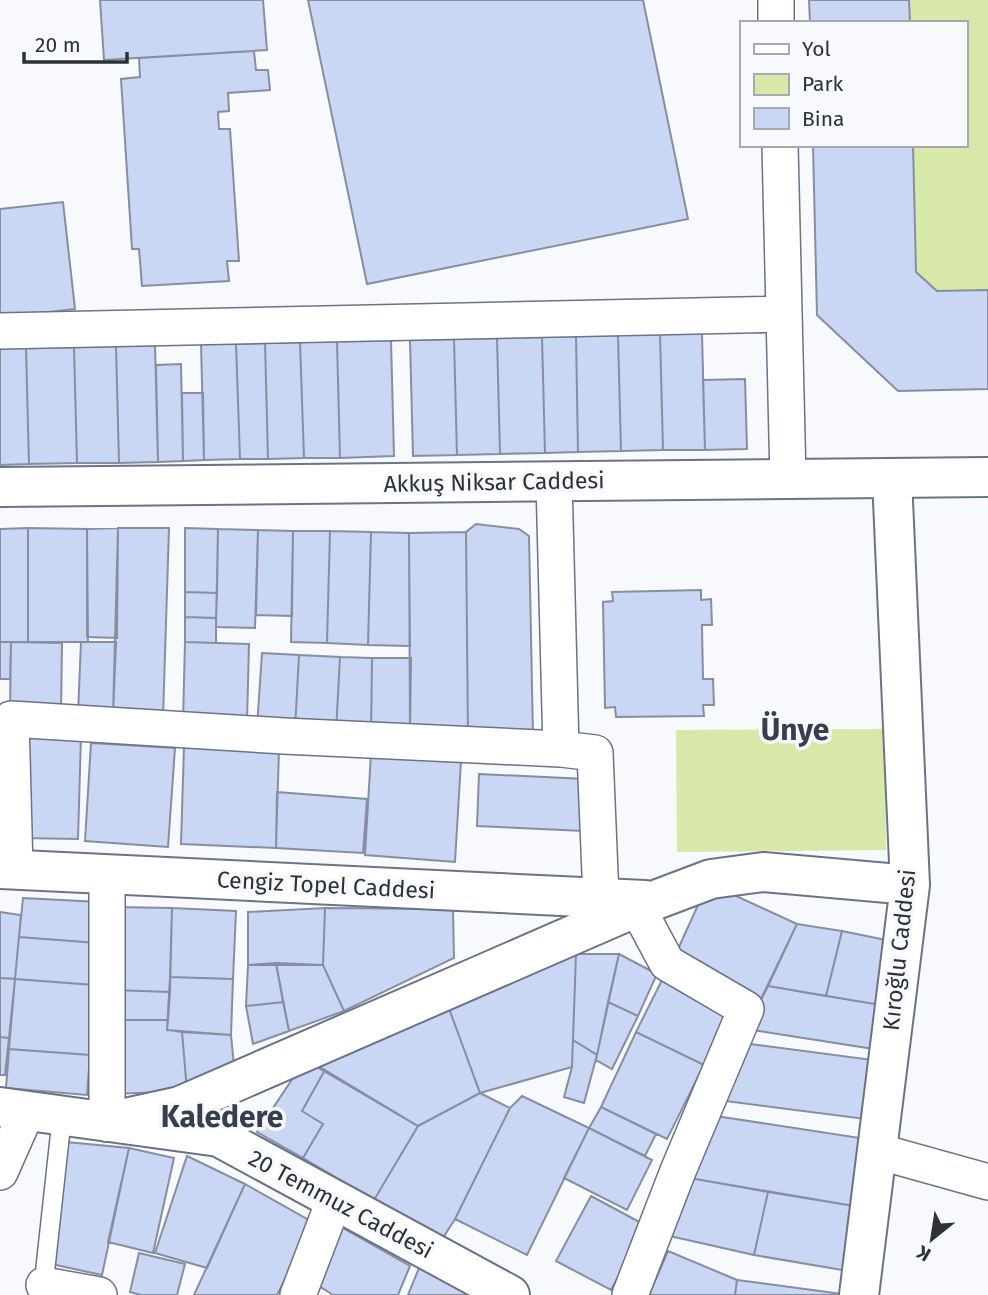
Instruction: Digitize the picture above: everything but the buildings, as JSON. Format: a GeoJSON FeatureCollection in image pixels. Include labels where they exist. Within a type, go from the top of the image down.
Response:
{"type":"FeatureCollection","features":[{"type":"Feature","properties":{"kind":"street"},"geometry":{"type":"LineString","coordinates":[[776,0],[776,21]]}},
{"type":"Feature","properties":{"kind":"street"},"geometry":{"type":"LineString","coordinates":[[780,147],[788,479]]}},
{"type":"Feature","properties":{"kind":"street"},"geometry":{"type":"LineString","coordinates":[[0,331],[784,314]]}},
{"type":"Feature","properties":{"kind":"street","name":"Akkuş Niksar Caddesi"},"geometry":{"type":"LineString","coordinates":[[0,487],[988,477]]}},
{"type":"Feature","properties":{"kind":"street","name":"Kıroğlu Caddesi"},"geometry":{"type":"LineString","coordinates":[[859,1295],[910,885],[892,478]]}},
{"type":"Feature","properties":{"kind":"street"},"geometry":{"type":"LineString","coordinates":[[554,481],[561,749]]}},
{"type":"Feature","properties":{"kind":"street"},"geometry":{"type":"LineString","coordinates":[[7,870],[11,719],[595,753],[631,902],[667,963],[746,1009],[678,1171],[631,1295]]}},
{"type":"Feature","properties":{"kind":"street","name":"Cengiz Topel Caddesi"},"geometry":{"type":"LineString","coordinates":[[7,870],[631,902]]}},
{"type":"Feature","properties":{"kind":"street"},"geometry":{"type":"LineString","coordinates":[[107,874],[107,1122],[180,1106],[631,902],[711,879],[763,872],[910,885]]}},
{"type":"Feature","properties":{"kind":"street"},"geometry":{"type":"LineString","coordinates":[[0,1172],[30,1111]]}},
{"type":"Feature","properties":{"kind":"street","name":"20 Temmuz Caddesi"},"geometry":{"type":"LineString","coordinates":[[30,1111],[219,1137],[510,1295]]}},
{"type":"Feature","properties":{"kind":"street"},"geometry":{"type":"LineString","coordinates":[[877,1151],[988,1182]]}},
{"type":"Feature","properties":{"kind":"street"},"geometry":{"type":"LineString","coordinates":[[298,1295],[334,1201]]}},
{"type":"Feature","properties":{"kind":"street"},"geometry":{"type":"LineString","coordinates":[[43,1290],[99,1295]]}},
{"type":"Feature","properties":{"kind":"lane"},"geometry":{"type":"LineString","coordinates":[[30,1111],[43,1290]]}},
{"type":"Feature","properties":{"kind":"green space"},"geometry":{"type":"Polygon","coordinates":[[[809,0],[988,0],[988,389],[898,391],[817,315],[813,147],[967,147],[967,21],[810,21],[809,0]]]}},
{"type":"Feature","properties":{"kind":"green space"},"geometry":{"type":"Polygon","coordinates":[[[885,729],[886,850],[677,852],[676,730],[885,729]]]}},
{"type":"Feature","properties":{"kind":"district","name":"Ünye"},"geometry":{"type":"Point","coordinates":[795,730]}},
{"type":"Feature","properties":{"kind":"district","name":"Kaledere"},"geometry":{"type":"Point","coordinates":[222,1117]}}]}
